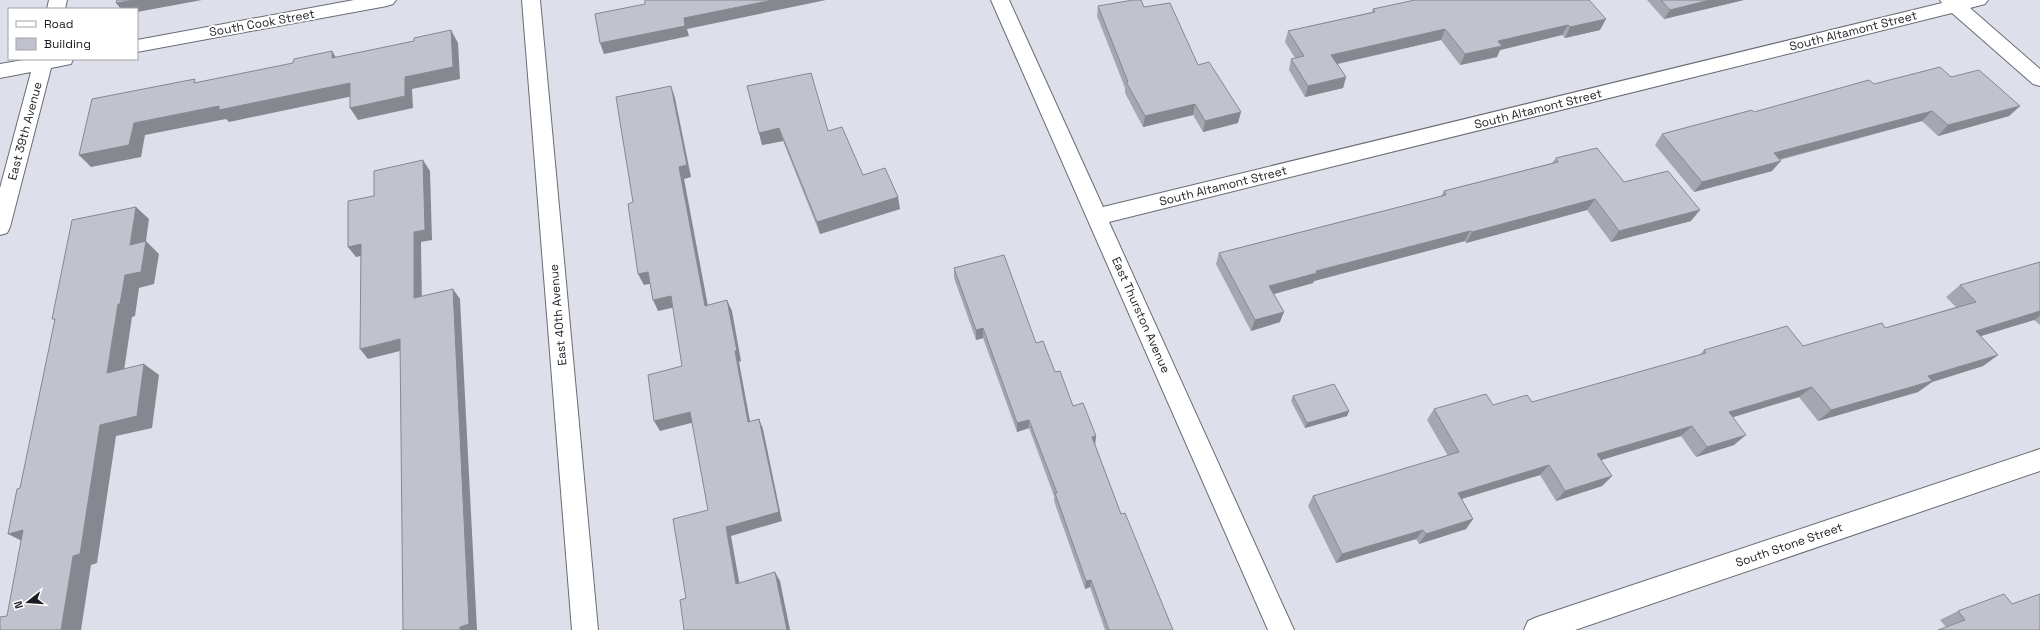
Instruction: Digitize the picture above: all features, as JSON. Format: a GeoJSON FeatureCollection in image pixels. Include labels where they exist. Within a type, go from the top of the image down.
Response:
{"type":"FeatureCollection","features":[{"type":"Feature","properties":{"kind":"street","name":"South Cook Street"},"geometry":{"type":"LineString","coordinates":[[138,46],[387,0]]}},
{"type":"Feature","properties":{"kind":"street","name":"East 40th Avenue"},"geometry":{"type":"LineString","coordinates":[[531,0],[585,630]]}},
{"type":"Feature","properties":{"kind":"street","name":"East Thurston Avenue"},"geometry":{"type":"LineString","coordinates":[[1000,0],[1281,630]]}},
{"type":"Feature","properties":{"kind":"street","name":"South Altamont Street"},"geometry":{"type":"LineString","coordinates":[[1097,217],[1952,3],[1979,0]]}},
{"type":"Feature","properties":{"kind":"street"},"geometry":{"type":"LineString","coordinates":[[1952,3],[2040,79]]}},
{"type":"Feature","properties":{"kind":"street"},"geometry":{"type":"LineString","coordinates":[[0,71],[54,60]]}},
{"type":"Feature","properties":{"kind":"street","name":"East 39th Avenue"},"geometry":{"type":"LineString","coordinates":[[0,227],[43,61]]}},
{"type":"Feature","properties":{"kind":"street","name":"South Stone Street"},"geometry":{"type":"LineString","coordinates":[[1537,630],[2040,460]]}},
{"type":"Feature","properties":{"kind":"building"},"geometry":{"type":"Polygon","coordinates":[[[117,0],[135,0],[116,3],[117,0]]]}},
{"type":"Feature","properties":{"kind":"building"},"geometry":{"type":"Polygon","coordinates":[[[645,0],[773,0],[684,18],[685,26],[600,43],[595,14],[645,4],[645,0]]]}},
{"type":"Feature","properties":{"kind":"building"},"geometry":{"type":"Polygon","coordinates":[[[1141,0],[1144,7],[1170,3],[1198,65],[1209,62],[1241,112],[1205,121],[1195,104],[1145,116],[1126,82],[1128,82],[1098,6],[1141,0]]]}},
{"type":"Feature","properties":{"kind":"building"},"geometry":{"type":"Polygon","coordinates":[[[1415,0],[1589,0],[1606,19],[1570,27],[1568,25],[1498,41],[1502,46],[1465,54],[1445,29],[1331,55],[1346,77],[1308,86],[1291,59],[1304,56],[1288,31],[1375,12],[1373,9],[1415,0]]]}},
{"type":"Feature","properties":{"kind":"building"},"geometry":{"type":"Polygon","coordinates":[[[1661,0],[1710,0],[1670,10],[1661,0]]]}},
{"type":"Feature","properties":{"kind":"building"},"geometry":{"type":"Polygon","coordinates":[[[451,30],[453,67],[405,77],[405,96],[350,108],[350,83],[219,110],[219,106],[134,123],[129,145],[79,155],[92,99],[195,79],[194,83],[293,63],[294,59],[332,51],[332,58],[414,41],[414,38],[451,30]]]}},
{"type":"Feature","properties":{"kind":"building"},"geometry":{"type":"Polygon","coordinates":[[[1940,67],[1951,77],[1979,70],[2020,106],[1948,125],[1932,111],[1774,153],[1781,161],[1702,182],[1662,134],[1752,110],[1754,112],[1869,80],[1874,84],[1940,67]]]}},
{"type":"Feature","properties":{"kind":"building"},"geometry":{"type":"Polygon","coordinates":[[[811,73],[828,131],[842,127],[863,175],[885,168],[898,197],[817,222],[779,128],[759,133],[747,86],[811,73]]]}},
{"type":"Feature","properties":{"kind":"building"},"geometry":{"type":"Polygon","coordinates":[[[671,86],[687,165],[679,167],[705,306],[727,300],[737,351],[735,351],[748,422],[759,419],[779,512],[726,527],[736,584],[775,572],[787,630],[684,630],[680,600],[686,598],[673,519],[708,510],[690,412],[654,421],[648,375],[682,366],[671,296],[653,300],[648,272],[638,274],[628,204],[633,202],[616,97],[671,86]]]}},
{"type":"Feature","properties":{"kind":"building"},"geometry":{"type":"Polygon","coordinates":[[[1597,148],[1624,182],[1668,171],[1700,210],[1619,231],[1595,199],[1472,232],[1470,231],[1316,271],[1317,273],[1269,286],[1284,312],[1255,320],[1219,253],[1446,195],[1444,191],[1558,162],[1556,158],[1597,148]]]}},
{"type":"Feature","properties":{"kind":"building"},"geometry":{"type":"Polygon","coordinates":[[[423,160],[425,230],[414,232],[414,298],[453,289],[469,624],[460,627],[460,630],[403,630],[400,339],[360,349],[361,244],[348,247],[348,201],[374,196],[374,171],[423,160]]]}},
{"type":"Feature","properties":{"kind":"building"},"geometry":{"type":"Polygon","coordinates":[[[136,207],[130,245],[146,241],[141,272],[125,275],[120,304],[118,304],[107,373],[144,364],[137,416],[100,425],[80,554],[73,556],[61,630],[0,630],[0,617],[7,616],[23,530],[8,534],[17,489],[20,488],[55,319],[52,319],[72,220],[136,207]]]}},
{"type":"Feature","properties":{"kind":"building"},"geometry":{"type":"Polygon","coordinates":[[[1004,255],[1036,343],[1043,341],[1055,372],[1060,371],[1073,406],[1083,403],[1096,436],[1092,437],[1121,514],[1125,513],[1173,630],[1109,630],[1091,580],[1086,581],[1055,493],[1057,493],[1029,420],[1017,423],[983,328],[976,330],[954,268],[1004,255]]]}},
{"type":"Feature","properties":{"kind":"building"},"geometry":{"type":"Polygon","coordinates":[[[2040,262],[2040,311],[1976,331],[1998,355],[1928,376],[1932,381],[1831,410],[1812,387],[1729,412],[1746,435],[1707,447],[1692,426],[1597,454],[1612,476],[1565,491],[1549,465],[1458,493],[1473,519],[1426,534],[1423,530],[1342,554],[1313,496],[1459,452],[1434,409],[1486,394],[1493,405],[1527,395],[1532,402],[1706,353],[1704,350],[1787,326],[1803,346],[1882,323],[1885,328],[1976,302],[1960,285],[2040,262]]]}},
{"type":"Feature","properties":{"kind":"building"},"geometry":{"type":"Polygon","coordinates":[[[1334,384],[1349,411],[1307,423],[1293,396],[1334,384]]]}},
{"type":"Feature","properties":{"kind":"building"},"geometry":{"type":"Polygon","coordinates":[[[2004,594],[2012,604],[2040,594],[2040,630],[1938,630],[1965,620],[1958,611],[2004,594]]]}}]}
